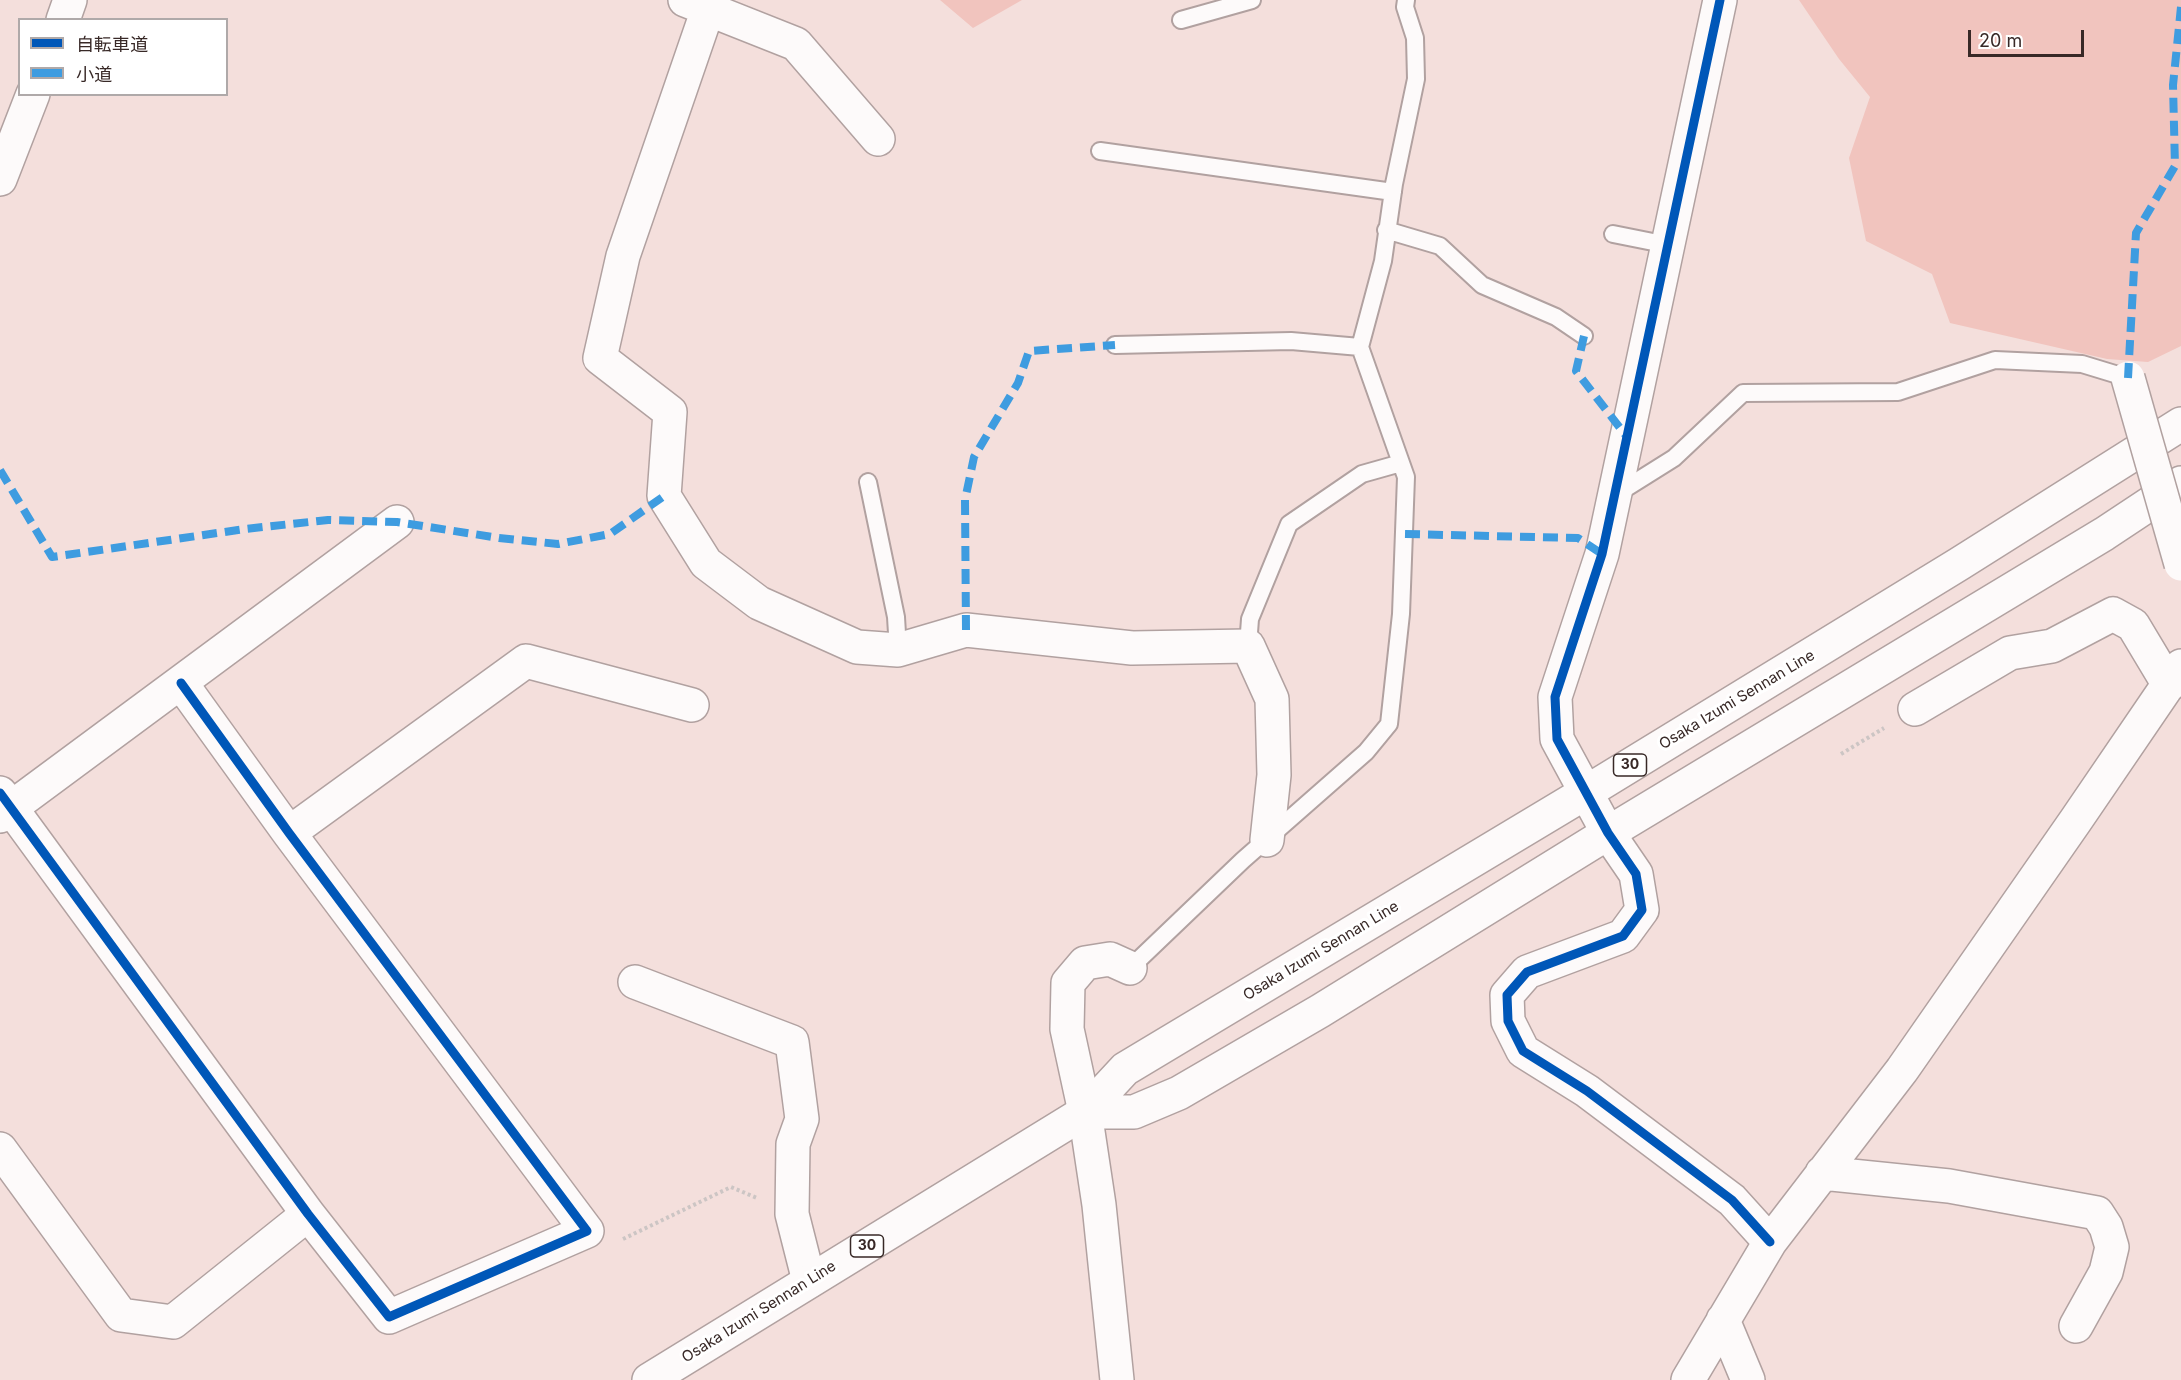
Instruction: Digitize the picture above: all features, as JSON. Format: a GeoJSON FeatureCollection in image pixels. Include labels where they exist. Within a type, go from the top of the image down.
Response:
{"type":"FeatureCollection","features":[{"type":"Feature","properties":{"kind":"street"},"geometry":{"type":"LineString","coordinates":[[64,18],[70,0]]}},
{"type":"Feature","properties":{"kind":"street"},"geometry":{"type":"LineString","coordinates":[[1720,0],[1602,554],[1555,697],[1557,740],[1608,833],[1636,874],[1642,910],[1623,936],[1527,972],[1507,995],[1508,1021],[1523,1051],[1587,1091],[1732,1200],[1770,1242]]}},
{"type":"Feature","properties":{"kind":"street"},"geometry":{"type":"LineString","coordinates":[[878,139],[796,44],[696,5],[623,255],[600,358],[670,412],[663,496],[706,563],[759,603],[857,647],[898,650],[966,630],[1132,648],[1248,646],[1272,699],[1274,775],[1267,840]]}},
{"type":"Feature","properties":{"kind":"street"},"geometry":{"type":"LineString","coordinates":[[0,179],[32,96]]}},
{"type":"Feature","properties":{"kind":"street"},"geometry":{"type":"LineString","coordinates":[[2128,378],[2181,564]]}},
{"type":"Feature","properties":{"kind":"street","name":"Osaka Izumi Sennan Line"},"geometry":{"type":"LineString","coordinates":[[649,1380],[1085,1112],[1125,1069],[1585,793],[1959,564],[2181,424]]}},
{"type":"Feature","properties":{"kind":"street"},"geometry":{"type":"LineString","coordinates":[[1085,1112],[1134,1112],[1179,1093],[1320,1011],[1608,833],[2104,534],[2181,483]]}},
{"type":"Feature","properties":{"kind":"street"},"geometry":{"type":"LineString","coordinates":[[181,683],[289,833],[587,1230],[389,1317],[308,1214],[4,806],[181,683],[397,522]]}},
{"type":"Feature","properties":{"kind":"street"},"geometry":{"type":"LineString","coordinates":[[1688,1380],[1770,1242],[1902,1070],[2175,675],[2133,625],[2113,614],[2052,646],[2010,653],[1916,709]]}},
{"type":"Feature","properties":{"kind":"street"},"geometry":{"type":"LineString","coordinates":[[289,833],[526,661],[692,705]]}},
{"type":"Feature","properties":{"kind":"street"},"geometry":{"type":"LineString","coordinates":[[1117,1380],[1099,1205],[1085,1112],[1067,1029],[1068,983],[1085,963],[1110,959],[1130,968]]}},
{"type":"Feature","properties":{"kind":"street"},"geometry":{"type":"LineString","coordinates":[[635,982],[792,1042],[802,1119],[793,1144],[792,1214],[809,1281]]}},
{"type":"Feature","properties":{"kind":"street"},"geometry":{"type":"LineString","coordinates":[[0,1149],[121,1315],[173,1322],[308,1214]]}},
{"type":"Feature","properties":{"kind":"street"},"geometry":{"type":"LineString","coordinates":[[1822,1173],[1948,1186],[2097,1213],[2106,1227],[2112,1247],[2106,1272],[2076,1326]]}},
{"type":"Feature","properties":{"kind":"street"},"geometry":{"type":"LineString","coordinates":[[1723,1320],[1748,1380]]}},
{"type":"Feature","properties":{"kind":"lane"},"geometry":{"type":"LineString","coordinates":[[1181,20],[1252,0]]}},
{"type":"Feature","properties":{"kind":"lane"},"geometry":{"type":"LineString","coordinates":[[1130,968],[1267,840],[1366,752],[1389,724],[1401,614],[1406,477],[1360,347],[1383,261],[1386,230],[1416,79],[1415,38],[1405,7],[1406,0]]}},
{"type":"Feature","properties":{"kind":"lane"},"geometry":{"type":"LineString","coordinates":[[1100,151],[1393,192]]}},
{"type":"Feature","properties":{"kind":"lane"},"geometry":{"type":"LineString","coordinates":[[1386,230],[1440,246],[1482,285],[1556,316],[1584,336]]}},
{"type":"Feature","properties":{"kind":"lane"},"geometry":{"type":"LineString","coordinates":[[1613,234],[1668,245]]}},
{"type":"Feature","properties":{"kind":"lane"},"geometry":{"type":"LineString","coordinates":[[1115,345],[1291,341],[1360,347]]}},
{"type":"Feature","properties":{"kind":"lane"},"geometry":{"type":"LineString","coordinates":[[1614,495],[1674,458],[1743,393],[1898,392],[1995,360],[2082,364],[2128,378]]}},
{"type":"Feature","properties":{"kind":"lane"},"geometry":{"type":"LineString","coordinates":[[1248,646],[1250,619],[1289,524],[1362,474],[1401,463]]}},
{"type":"Feature","properties":{"kind":"lane"},"geometry":{"type":"LineString","coordinates":[[868,482],[896,617],[898,650]]}},
{"type":"Feature","properties":{"kind":"path"},"geometry":{"type":"LineString","coordinates":[[1841,754],[1916,709]]}},
{"type":"Feature","properties":{"kind":"path"},"geometry":{"type":"LineString","coordinates":[[587,1230],[612,1244],[731,1187],[792,1214]]}},
{"type":"Feature","properties":{"kind":"shaded area"},"geometry":{"type":"Polygon","coordinates":[[[940,0],[1022,0],[973,28],[940,0]]]}},
{"type":"Feature","properties":{"kind":"shaded area"},"geometry":{"type":"Polygon","coordinates":[[[1799,0],[2181,0],[2181,346],[2148,362],[2107,359],[1950,323],[1932,274],[1866,241],[1849,158],[1870,97],[1839,59],[1799,0]]]}},
{"type":"Feature","properties":{"kind":"marked path"},"geometry":{"type":"LineString","coordinates":[[2128,378],[2136,233],[2175,166],[2173,85],[2181,7]]}},
{"type":"Feature","properties":{"kind":"marked path"},"geometry":{"type":"LineString","coordinates":[[1584,336],[1576,371],[1627,437]]}},
{"type":"Feature","properties":{"kind":"marked path"},"geometry":{"type":"LineString","coordinates":[[966,630],[965,500],[974,457],[1018,383],[1029,351],[1115,345]]}},
{"type":"Feature","properties":{"kind":"marked path"},"geometry":{"type":"LineString","coordinates":[[0,470],[52,557],[245,529],[328,520],[397,522],[499,538],[558,544],[610,534],[664,496]]}},
{"type":"Feature","properties":{"kind":"marked path"},"geometry":{"type":"LineString","coordinates":[[1405,534],[1578,538],[1602,554]]}},
{"type":"Feature","properties":{"kind":"cycle path"},"geometry":{"type":"LineString","coordinates":[[1720,0],[1602,554],[1555,697],[1557,739],[1608,833],[1636,874],[1642,910],[1623,936],[1527,972],[1507,995],[1508,1021],[1523,1051],[1587,1091],[1732,1200],[1770,1242]]}},
{"type":"Feature","properties":{"kind":"cycle path"},"geometry":{"type":"LineString","coordinates":[[0,793],[308,1214],[389,1317],[587,1231],[289,833],[181,683]]}}]}
